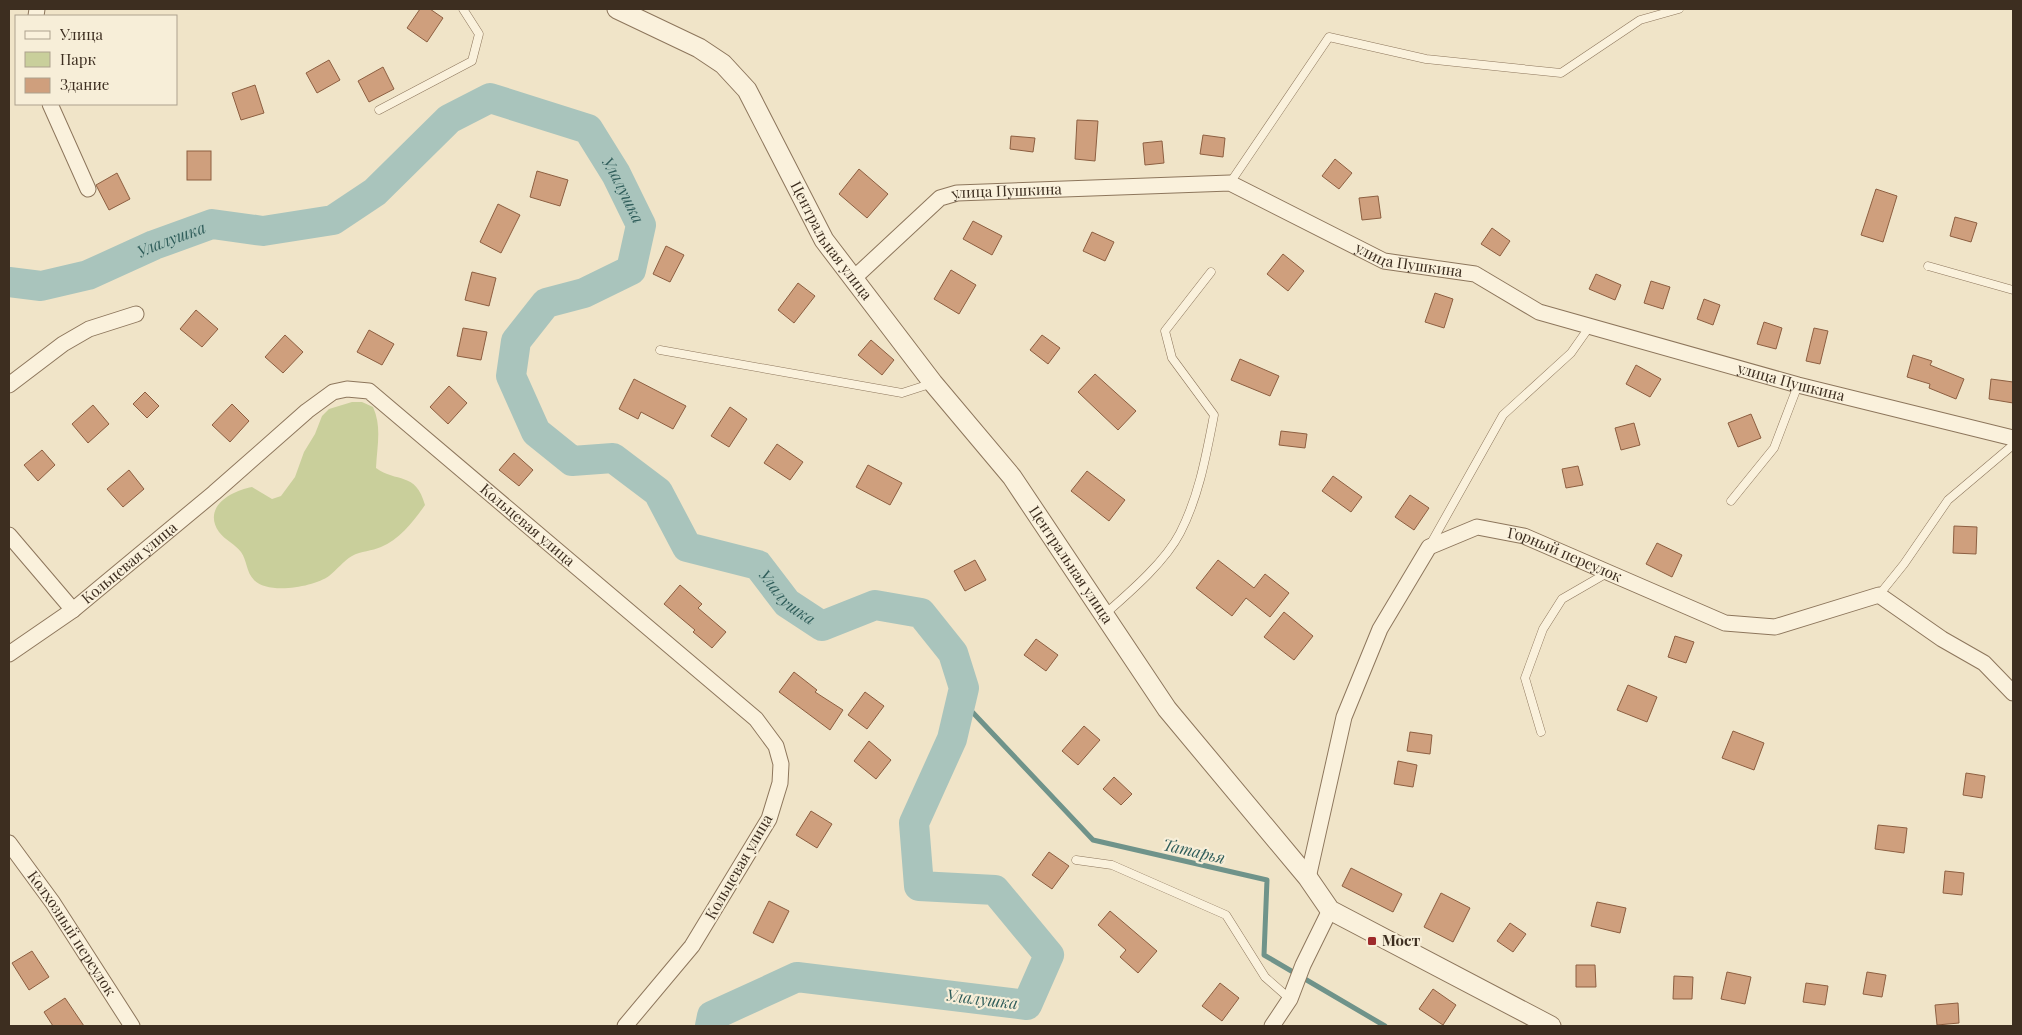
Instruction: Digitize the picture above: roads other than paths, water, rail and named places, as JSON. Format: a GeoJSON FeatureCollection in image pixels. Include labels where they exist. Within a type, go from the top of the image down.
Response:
{"type":"FeatureCollection","features":[{"type":"Feature","properties":{"kind":"street","name":"Центральная улица"},"geometry":{"type":"LineString","coordinates":[[617,9],[665,30],[723,64],[747,90],[778,147],[824,240],[933,383],[1012,477],[1167,709],[1308,878],[1330,910],[1551,1026]]}},
{"type":"Feature","properties":{"kind":"street"},"geometry":{"type":"LineString","coordinates":[[50,105],[88,189]]}},
{"type":"Feature","properties":{"kind":"street","name":"улица Пушкина"},"geometry":{"type":"LineString","coordinates":[[854,278],[940,198],[957,193],[1230,183],[1384,261],[1475,274],[1539,312],[1798,385],[2013,438]]}},
{"type":"Feature","properties":{"kind":"street"},"geometry":{"type":"LineString","coordinates":[[9,385],[35,364],[90,329],[136,314]]}},
{"type":"Feature","properties":{"kind":"street","name":"Кольцевая улица"},"geometry":{"type":"LineString","coordinates":[[9,654],[73,610],[214,493],[307,411],[333,392],[347,389],[369,392],[749,713],[769,734],[776,746],[781,764],[780,782],[769,820],[692,946],[625,1026]]}},
{"type":"Feature","properties":{"kind":"street","name":"Горный переулок"},"geometry":{"type":"LineString","coordinates":[[1429,547],[1477,527],[1524,536],[1606,573],[1725,623],[1733,624],[1775,627],[1879,595]]}},
{"type":"Feature","properties":{"kind":"street"},"geometry":{"type":"LineString","coordinates":[[9,535],[73,610]]}},
{"type":"Feature","properties":{"kind":"street"},"geometry":{"type":"LineString","coordinates":[[1308,878],[1344,717],[1380,629],[1429,547]]}},
{"type":"Feature","properties":{"kind":"street"},"geometry":{"type":"LineString","coordinates":[[1879,595],[1942,639],[1984,663],[2013,693]]}},
{"type":"Feature","properties":{"kind":"street","name":"Колхозный переулок"},"geometry":{"type":"LineString","coordinates":[[9,843],[53,903],[132,1026]]}},
{"type":"Feature","properties":{"kind":"street"},"geometry":{"type":"LineString","coordinates":[[1272,1026],[1292,994],[1303,965],[1330,910]]}},
{"type":"Feature","properties":{"kind":"lane"},"geometry":{"type":"LineString","coordinates":[[379,110],[472,61],[479,34],[463,9]]}},
{"type":"Feature","properties":{"kind":"lane"},"geometry":{"type":"LineString","coordinates":[[1230,183],[1328,37],[1426,59],[1561,73],[1640,20],[1679,9]]}},
{"type":"Feature","properties":{"kind":"lane"},"geometry":{"type":"LineString","coordinates":[[1928,266],[2013,290]]}},
{"type":"Feature","properties":{"kind":"lane"},"geometry":{"type":"LineString","coordinates":[[1105,614],[1146,577],[1180,534],[1202,476],[1214,415],[1172,358],[1165,331],[1211,272]]}},
{"type":"Feature","properties":{"kind":"lane"},"geometry":{"type":"LineString","coordinates":[[1429,547],[1503,415],[1571,353],[1590,326]]}},
{"type":"Feature","properties":{"kind":"lane"},"geometry":{"type":"LineString","coordinates":[[660,350],[902,393],[933,383]]}},
{"type":"Feature","properties":{"kind":"lane"},"geometry":{"type":"LineString","coordinates":[[1732,501],[1774,448],[1798,385]]}},
{"type":"Feature","properties":{"kind":"lane"},"geometry":{"type":"LineString","coordinates":[[1879,595],[1904,564],[1948,500],[2013,445]]}},
{"type":"Feature","properties":{"kind":"lane"},"geometry":{"type":"LineString","coordinates":[[1541,732],[1525,678],[1543,629],[1562,600],[1606,573]]}},
{"type":"Feature","properties":{"kind":"lane"},"geometry":{"type":"LineString","coordinates":[[1076,860],[1112,865],[1226,916],[1265,977],[1292,994]]}},
{"type":"Feature","properties":{"kind":"waterway","name":"Улалушка"},"geometry":{"type":"LineString","coordinates":[[9,282],[41,286],[88,275],[154,245],[212,224],[263,231],[333,220],[375,192],[449,119],[490,98],[588,129],[616,174],[641,225],[631,270],[584,293],[546,303],[516,341],[511,376],[536,432],[572,461],[613,458],[658,492],[687,547],[758,565],[787,603],[822,626],[875,605],[921,613],[953,653],[964,688],[952,739],[914,823],[919,886],[995,890],[1049,955],[1027,1005],[797,977],[712,1016],[710,1026]]}},
{"type":"Feature","properties":{"kind":"waterway","name":"Татарья"},"geometry":{"type":"LineString","coordinates":[[961,700],[1093,840],[1267,880],[1264,955],[1385,1026]]}},
{"type":"Feature","properties":{"kind":"place","name":"Мост"},"geometry":{"type":"Point","coordinates":[1372,941]}}]}
